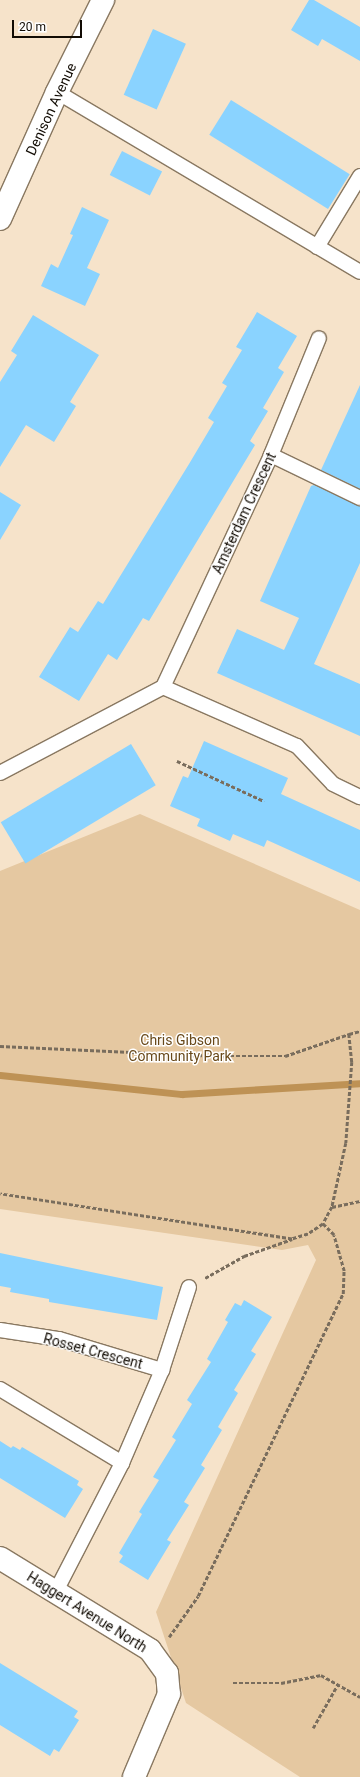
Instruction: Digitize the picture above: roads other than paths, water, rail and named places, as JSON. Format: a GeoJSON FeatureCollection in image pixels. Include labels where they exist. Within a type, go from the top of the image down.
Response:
{"type":"FeatureCollection","features":[{"type":"Feature","properties":{"kind":"street","name":"Denison Avenue"},"geometry":{"type":"LineString","coordinates":[[0,219],[57,92],[104,0]]}},
{"type":"Feature","properties":{"kind":"street","name":"Haggert Avenue North"},"geometry":{"type":"LineString","coordinates":[[0,1558],[150,1650],[167,1673],[169,1694],[134,1777]]}},
{"type":"Feature","properties":{"kind":"lane"},"geometry":{"type":"LineString","coordinates":[[57,92],[360,272]]}},
{"type":"Feature","properties":{"kind":"lane"},"geometry":{"type":"LineString","coordinates":[[317,247],[360,176]]}},
{"type":"Feature","properties":{"kind":"lane","name":"Amsterdam Crescent"},"geometry":{"type":"LineString","coordinates":[[163,687],[271,455],[319,338]]}},
{"type":"Feature","properties":{"kind":"lane"},"geometry":{"type":"LineString","coordinates":[[271,455],[360,498]]}},
{"type":"Feature","properties":{"kind":"lane"},"geometry":{"type":"LineString","coordinates":[[0,773],[163,687],[297,746],[333,784],[360,797]]}},
{"type":"Feature","properties":{"kind":"lane","name":"Rosset Crescent"},"geometry":{"type":"LineString","coordinates":[[54,1592],[122,1463],[162,1370],[189,1287]]}},
{"type":"Feature","properties":{"kind":"lane","name":"Rosset Crescent"},"geometry":{"type":"LineString","coordinates":[[0,1330],[59,1339],[162,1370]]}},
{"type":"Feature","properties":{"kind":"lane"},"geometry":{"type":"LineString","coordinates":[[0,1389],[122,1463]]}},
{"type":"Feature","properties":{"kind":"waterway"},"geometry":{"type":"LineString","coordinates":[[0,1075],[182,1094],[360,1083]]}},
{"type":"Feature","properties":{"kind":"park label","name":"Chris Gibson Community Park"},"geometry":{"type":"Point","coordinates":[180,1048]}}]}
